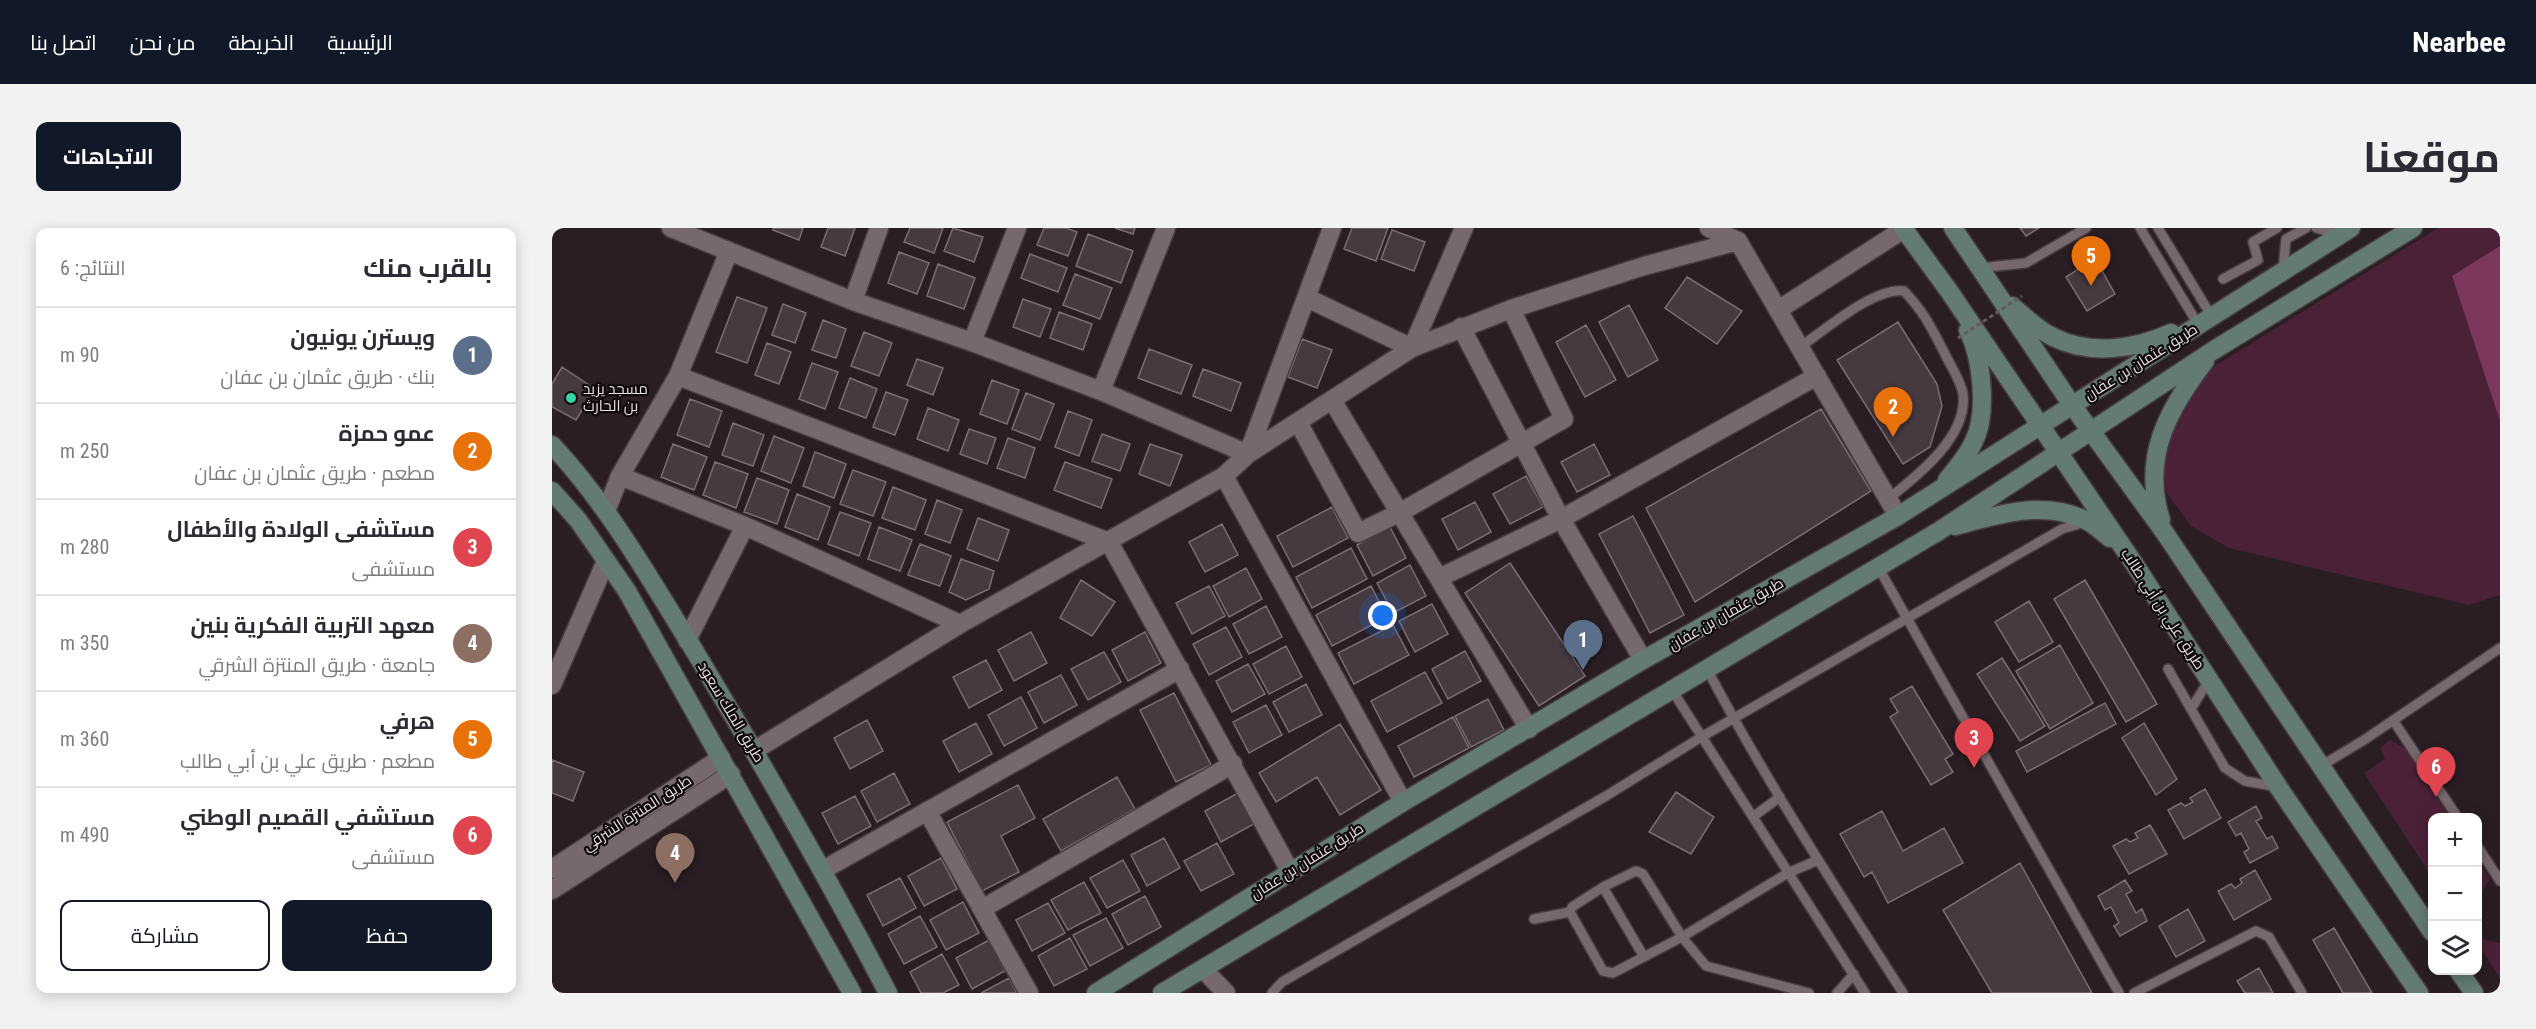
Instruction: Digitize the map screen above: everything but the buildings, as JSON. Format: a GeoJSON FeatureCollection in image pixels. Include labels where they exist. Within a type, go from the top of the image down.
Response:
{"type":"FeatureCollection","features":[{"type":"Feature","properties":{"kind":"main road"},"geometry":{"type":"LineString","coordinates":[[1953,228],[2072,405],[2165,533],[2428,925]]}},
{"type":"Feature","properties":{"kind":"main road","name":"طريق عثمان بن عفان"},"geometry":{"type":"LineString","coordinates":[[1162,993],[1939,531],[2214,350],[2413,228]]}},
{"type":"Feature","properties":{"kind":"main road","name":"طريق علي بن أبي طالب"},"geometry":{"type":"LineString","coordinates":[[1904,229],[2041,425],[2279,788],[2420,993]]}},
{"type":"Feature","properties":{"kind":"main road","name":"طريق عثمان بن عفان"},"geometry":{"type":"LineString","coordinates":[[1096,993],[1402,802],[1643,660],[1898,516],[2072,405],[2163,336],[2205,321],[2345,231]]}},
{"type":"Feature","properties":{"kind":"main road"},"geometry":{"type":"LineString","coordinates":[[1937,491],[1960,464],[1975,440],[1983,402],[1972,339],[1949,291]]}},
{"type":"Feature","properties":{"kind":"main road"},"geometry":{"type":"LineString","coordinates":[[1997,294],[2054,337],[2078,345],[2100,348],[2128,347],[2163,336]]}},
{"type":"Feature","properties":{"kind":"main road"},"geometry":{"type":"LineString","coordinates":[[2165,533],[2156,503],[2156,464],[2162,429],[2181,392],[2214,350]]}},
{"type":"Feature","properties":{"kind":"main road","name":"طريق الملك سعود"},"geometry":{"type":"LineString","coordinates":[[552,445],[578,473],[623,533],[755,750],[824,870],[888,993]]}},
{"type":"Feature","properties":{"kind":"main road","name":"طريق الملك سعود"},"geometry":{"type":"LineString","coordinates":[[552,491],[578,520],[627,591],[852,993]]}},
{"type":"Feature","properties":{"kind":"main road"},"geometry":{"type":"LineString","coordinates":[[1939,531],[2001,514],[2047,508],[2088,521],[2112,540],[2135,566]]}},
{"type":"Feature","properties":{"kind":"main road"},"geometry":{"type":"LineString","coordinates":[[2461,975],[2474,993]]}},
{"type":"Feature","properties":{"kind":"street"},"geometry":{"type":"LineString","coordinates":[[671,228],[853,301],[972,342],[1101,391],[1248,454]]}},
{"type":"Feature","properties":{"kind":"street"},"geometry":{"type":"LineString","coordinates":[[853,301],[879,228]]}},
{"type":"Feature","properties":{"kind":"street"},"geometry":{"type":"LineString","coordinates":[[972,342],[1017,228]]}},
{"type":"Feature","properties":{"kind":"street"},"geometry":{"type":"LineString","coordinates":[[1101,391],[1166,228]]}},
{"type":"Feature","properties":{"kind":"street"},"geometry":{"type":"LineString","coordinates":[[1248,454],[1332,228]]}},
{"type":"Feature","properties":{"kind":"street"},"geometry":{"type":"LineString","coordinates":[[1412,348],[1464,228]]}},
{"type":"Feature","properties":{"kind":"street"},"geometry":{"type":"LineString","coordinates":[[1709,228],[1735,235],[1898,516]]}},
{"type":"Feature","properties":{"kind":"street"},"geometry":{"type":"LineString","coordinates":[[1778,310],[1904,229]]}},
{"type":"Feature","properties":{"kind":"street"},"geometry":{"type":"LineString","coordinates":[[755,750],[960,624],[1224,476],[1248,454],[1412,348],[1511,309],[1735,235]]}},
{"type":"Feature","properties":{"kind":"street"},"geometry":{"type":"LineString","coordinates":[[606,511],[620,476],[678,376],[729,251]]}},
{"type":"Feature","properties":{"kind":"street"},"geometry":{"type":"LineString","coordinates":[[1307,298],[1412,348]]}},
{"type":"Feature","properties":{"kind":"street"},"geometry":{"type":"LineString","coordinates":[[1298,422],[1358,533],[1400,513],[1564,419],[1511,309]]}},
{"type":"Feature","properties":{"kind":"street"},"geometry":{"type":"LineString","coordinates":[[1461,327],[1561,519],[1643,660]]}},
{"type":"Feature","properties":{"kind":"street"},"geometry":{"type":"LineString","coordinates":[[678,376],[1109,542],[1290,871]]}},
{"type":"Feature","properties":{"kind":"street"},"geometry":{"type":"LineString","coordinates":[[1439,578],[1561,519],[1817,376]]}},
{"type":"Feature","properties":{"kind":"street"},"geometry":{"type":"LineString","coordinates":[[1332,400],[1529,729]]}},
{"type":"Feature","properties":{"kind":"street"},"geometry":{"type":"LineString","coordinates":[[620,476],[745,526],[960,624]]}},
{"type":"Feature","properties":{"kind":"street"},"geometry":{"type":"LineString","coordinates":[[1224,476],[1402,802]]}},
{"type":"Feature","properties":{"kind":"street"},"geometry":{"type":"LineString","coordinates":[[687,640],[745,526]]}},
{"type":"Feature","properties":{"kind":"street"},"geometry":{"type":"LineString","coordinates":[[554,673],[606,561]]}},
{"type":"Feature","properties":{"kind":"street"},"geometry":{"type":"LineString","coordinates":[[824,870],[1180,669]]}},
{"type":"Feature","properties":{"kind":"street","name":"طريق المنتزة الشرقي"},"geometry":{"type":"LineString","coordinates":[[552,869],[721,758]]}},
{"type":"Feature","properties":{"kind":"street"},"geometry":{"type":"LineString","coordinates":[[982,909],[1233,764]]}},
{"type":"Feature","properties":{"kind":"street"},"geometry":{"type":"LineString","coordinates":[[552,890],[730,774]]}},
{"type":"Feature","properties":{"kind":"street"},"geometry":{"type":"LineString","coordinates":[[927,811],[1029,993]]}},
{"type":"Feature","properties":{"kind":"street"},"geometry":{"type":"LineString","coordinates":[[1203,969],[1226,993]]}},
{"type":"Feature","properties":{"kind":"lane"},"geometry":{"type":"LineString","coordinates":[[1979,268],[2026,263],[2086,228]]}},
{"type":"Feature","properties":{"kind":"lane"},"geometry":{"type":"LineString","coordinates":[[2140,228],[2205,321]]}},
{"type":"Feature","properties":{"kind":"lane"},"geometry":{"type":"LineString","coordinates":[[2158,228],[2205,321]]}},
{"type":"Feature","properties":{"kind":"lane"},"geometry":{"type":"LineString","coordinates":[[2223,279],[2258,260],[2253,242],[2277,228]]}},
{"type":"Feature","properties":{"kind":"lane"},"geometry":{"type":"LineString","coordinates":[[2283,269],[2286,239],[2306,228]]}},
{"type":"Feature","properties":{"kind":"lane"},"geometry":{"type":"LineString","coordinates":[[2316,228],[2345,231]]}},
{"type":"Feature","properties":{"kind":"lane"},"geometry":{"type":"LineString","coordinates":[[1800,347],[1852,311],[1894,290],[1904,291],[1923,312],[1963,392],[1961,417],[1947,443],[1924,471],[1888,499]]}},
{"type":"Feature","properties":{"kind":"lane"},"geometry":{"type":"LineString","coordinates":[[1272,993],[1282,982],[1606,796],[1703,736],[1907,618],[2062,529],[2088,521]]}},
{"type":"Feature","properties":{"kind":"lane"},"geometry":{"type":"LineString","coordinates":[[1878,567],[2120,993]]}},
{"type":"Feature","properties":{"kind":"lane"},"geometry":{"type":"LineString","coordinates":[[2321,766],[2500,648]]}},
{"type":"Feature","properties":{"kind":"lane"},"geometry":{"type":"LineString","coordinates":[[1707,669],[1818,860],[1903,993]]}},
{"type":"Feature","properties":{"kind":"lane"},"geometry":{"type":"LineString","coordinates":[[2168,669],[2224,768],[2245,781],[2279,788]]}},
{"type":"Feature","properties":{"kind":"lane"},"geometry":{"type":"LineString","coordinates":[[2191,708],[2209,680]]}},
{"type":"Feature","properties":{"kind":"lane"},"geometry":{"type":"LineString","coordinates":[[1672,690],[1865,993]]}},
{"type":"Feature","properties":{"kind":"lane"},"geometry":{"type":"LineString","coordinates":[[2393,720],[2455,813]]}},
{"type":"Feature","properties":{"kind":"lane"},"geometry":{"type":"LineString","coordinates":[[1754,816],[1780,797]]}},
{"type":"Feature","properties":{"kind":"lane"},"geometry":{"type":"LineString","coordinates":[[2482,853],[2500,881]]}},
{"type":"Feature","properties":{"kind":"lane"},"geometry":{"type":"LineString","coordinates":[[1570,912],[1603,971],[1612,973],[1682,937],[1788,873],[1818,860]]}},
{"type":"Feature","properties":{"kind":"lane"},"geometry":{"type":"LineString","coordinates":[[1570,912],[1572,907],[1603,887],[1636,871],[1643,874],[1682,937],[1706,966],[1809,993]]}},
{"type":"Feature","properties":{"kind":"lane"},"geometry":{"type":"LineString","coordinates":[[1603,887],[1644,957]]}},
{"type":"Feature","properties":{"kind":"lane"},"geometry":{"type":"LineString","coordinates":[[1534,919],[1570,912]]}},
{"type":"Feature","properties":{"kind":"lane"},"geometry":{"type":"LineString","coordinates":[[2134,993],[2256,931],[2269,937],[2302,993]]}},
{"type":"Feature","properties":{"kind":"lane"},"geometry":{"type":"LineString","coordinates":[[1837,993],[1854,974]]}},
{"type":"Feature","properties":{"kind":"path"},"geometry":{"type":"LineString","coordinates":[[1958,338],[2022,296]]}},
{"type":"Feature","properties":{"kind":"shaded area"},"geometry":{"type":"Polygon","coordinates":[[[2438,228],[2500,228],[2500,595],[2469,605],[2229,548],[2191,526],[2166,492],[2164,459],[2169,431],[2187,397],[2213,367],[2438,228]]]}},
{"type":"Feature","properties":{"kind":"shaded area"},"geometry":{"type":"Polygon","coordinates":[[[2500,246],[2500,421],[2452,276],[2500,246]]]}},
{"type":"Feature","properties":{"kind":"shaded area"},"geometry":{"type":"Polygon","coordinates":[[[2390,740],[2406,749],[2447,813],[2428,813],[2428,871],[2364,773],[2385,759],[2380,748],[2390,740]]]}},
{"type":"Feature","properties":{"kind":"shaded area"},"geometry":{"type":"Polygon","coordinates":[[[2482,866],[2490,879],[2482,892],[2482,866]]]}},
{"type":"Feature","properties":{"kind":"shaded area"},"geometry":{"type":"Polygon","coordinates":[[[2482,936],[2485,940],[2500,943],[2500,978],[2482,950],[2482,936]]]}},
{"type":"Feature","properties":{"kind":"place","name":"هرفي"},"geometry":{"type":"Point","coordinates":[2091,286]}},
{"type":"Feature","properties":{"kind":"place","name":"مسجد يزيد بن الحارث"},"geometry":{"type":"Point","coordinates":[571,398]}},
{"type":"Feature","properties":{"kind":"place","name":"عمو حمزة"},"geometry":{"type":"Point","coordinates":[1893,437]}},
{"type":"Feature","properties":{"kind":"place","name":"ويسترن يونيون"},"geometry":{"type":"Point","coordinates":[1583,670]}},
{"type":"Feature","properties":{"kind":"place","name":"مستشفى الولادة والأطفال"},"geometry":{"type":"Point","coordinates":[1974,768]}},
{"type":"Feature","properties":{"kind":"place","name":"مستشفي القصيم الوطني"},"geometry":{"type":"Point","coordinates":[2436,797]}},
{"type":"Feature","properties":{"kind":"place","name":"معهد التربية الفكرية بنين"},"geometry":{"type":"Point","coordinates":[675,883]}}]}
